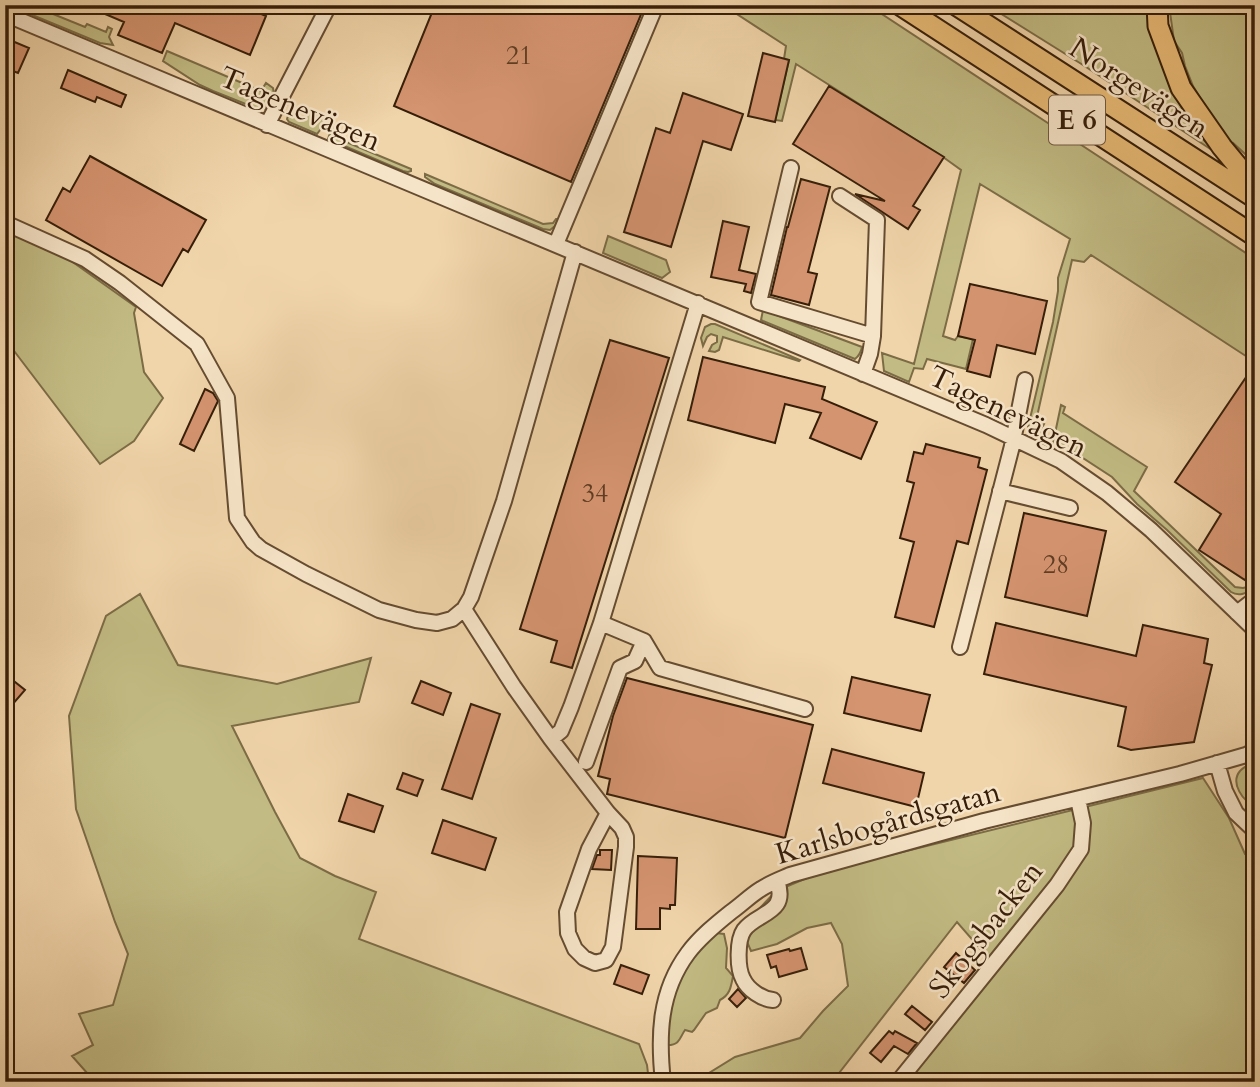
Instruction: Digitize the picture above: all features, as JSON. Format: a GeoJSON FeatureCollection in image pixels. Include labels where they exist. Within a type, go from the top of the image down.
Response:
{"type":"FeatureCollection","features":[{"type":"Feature","properties":{"kind":"highway","name":"Norgevägen"},"geometry":{"type":"LineString","coordinates":[[900,5],[1255,236]]}},
{"type":"Feature","properties":{"kind":"highway","name":"Norgevägen"},"geometry":{"type":"LineString","coordinates":[[956,5],[1255,198]]}},
{"type":"Feature","properties":{"kind":"highway"},"geometry":{"type":"LineString","coordinates":[[1157,5],[1158,26],[1181,89],[1222,147],[1255,187]]}},
{"type":"Feature","properties":{"kind":"street"},"geometry":{"type":"LineString","coordinates":[[267,125],[329,5]]}},
{"type":"Feature","properties":{"kind":"street"},"geometry":{"type":"LineString","coordinates":[[556,244],[656,5]]}},
{"type":"Feature","properties":{"kind":"street","name":"Tagenevägen"},"geometry":{"type":"LineString","coordinates":[[5,14],[698,303],[1061,461],[1107,493],[1151,530],[1255,630]]}},
{"type":"Feature","properties":{"kind":"street"},"geometry":{"type":"LineString","coordinates":[[791,167],[759,302],[873,336]]}},
{"type":"Feature","properties":{"kind":"street"},"geometry":{"type":"LineString","coordinates":[[840,196],[877,220],[873,336],[863,374]]}},
{"type":"Feature","properties":{"kind":"street"},"geometry":{"type":"LineString","coordinates":[[5,223],[85,259],[197,344],[227,398],[237,518],[253,542],[306,574],[379,610],[416,621],[438,623],[452,619],[464,609],[471,597],[504,501],[575,252]]}},
{"type":"Feature","properties":{"kind":"street"},"geometry":{"type":"LineString","coordinates":[[551,739],[561,731],[601,623],[698,303]]}},
{"type":"Feature","properties":{"kind":"street"},"geometry":{"type":"LineString","coordinates":[[960,647],[1025,380]]}},
{"type":"Feature","properties":{"kind":"street"},"geometry":{"type":"LineString","coordinates":[[1000,491],[1070,508]]}},
{"type":"Feature","properties":{"kind":"street"},"geometry":{"type":"LineString","coordinates":[[1237,613],[1255,599]]}},
{"type":"Feature","properties":{"kind":"street"},"geometry":{"type":"LineString","coordinates":[[464,609],[514,687],[551,739],[622,828],[626,837],[613,947],[606,960],[595,963],[584,958],[575,949],[568,933],[567,912],[589,849],[608,813]]}},
{"type":"Feature","properties":{"kind":"street"},"geometry":{"type":"LineString","coordinates":[[601,623],[644,641],[660,667],[805,709]]}},
{"type":"Feature","properties":{"kind":"street"},"geometry":{"type":"LineString","coordinates":[[586,762],[620,668],[635,661],[644,641]]}},
{"type":"Feature","properties":{"kind":"street","name":"Karlsbogårdsgatan"},"geometry":{"type":"LineString","coordinates":[[663,1082],[659,1047],[661,1017],[677,970],[709,930],[761,889],[790,875],[971,825],[1217,764],[1255,750]]}},
{"type":"Feature","properties":{"kind":"street"},"geometry":{"type":"LineString","coordinates":[[1217,764],[1225,791],[1236,813],[1255,831]]}},
{"type":"Feature","properties":{"kind":"street","name":"Skogsbacken"},"geometry":{"type":"LineString","coordinates":[[898,1082],[1057,886],[1081,849],[1083,823],[1077,799]]}},
{"type":"Feature","properties":{"kind":"street"},"geometry":{"type":"LineString","coordinates":[[773,1000],[755,993],[743,979],[739,943],[743,931],[776,906],[780,895],[777,881]]}},
{"type":"Feature","properties":{"kind":"shaded area"},"geometry":{"type":"Polygon","coordinates":[[[8,5],[31,5],[85,27],[87,24],[106,32],[108,27],[112,29],[109,37],[113,45],[100,43],[8,5]]]}},
{"type":"Feature","properties":{"kind":"shaded area"},"geometry":{"type":"Polygon","coordinates":[[[723,5],[868,5],[1255,259],[1255,362],[1091,255],[1084,262],[1072,260],[1036,421],[1044,424],[1039,433],[1032,433],[1028,427],[1053,322],[1058,278],[1070,239],[980,184],[943,336],[955,340],[958,336],[973,339],[966,369],[927,359],[923,369],[914,368],[909,382],[884,371],[882,353],[914,364],[961,170],[796,64],[782,121],[775,120],[789,60],[784,59],[786,46],[723,5]]]}},
{"type":"Feature","properties":{"kind":"shaded area"},"geometry":{"type":"Polygon","coordinates":[[[987,5],[1146,5],[1159,56],[1182,109],[1200,136],[1224,158],[1083,65],[987,5]]]}},
{"type":"Feature","properties":{"kind":"shaded area"},"geometry":{"type":"Polygon","coordinates":[[[1169,5],[1255,5],[1255,163],[1233,143],[1230,144],[1193,86],[1182,53],[1174,41],[1169,5]]]}},
{"type":"Feature","properties":{"kind":"shaded area"},"geometry":{"type":"Polygon","coordinates":[[[167,51],[261,91],[266,83],[273,88],[274,94],[265,109],[258,109],[213,91],[163,61],[167,51]]]}},
{"type":"Feature","properties":{"kind":"shaded area"},"geometry":{"type":"Polygon","coordinates":[[[308,112],[337,127],[334,137],[411,171],[403,171],[328,139],[331,130],[323,126],[317,134],[287,119],[289,113],[304,120],[308,112]]]}},
{"type":"Feature","properties":{"kind":"shaded area"},"geometry":{"type":"Polygon","coordinates":[[[425,174],[543,224],[553,223],[558,219],[550,230],[543,229],[435,184],[425,177],[425,174]]]}},
{"type":"Feature","properties":{"kind":"shaded area"},"geometry":{"type":"Polygon","coordinates":[[[5,229],[67,258],[136,307],[134,313],[144,372],[163,398],[134,441],[100,464],[5,339],[5,229]]]}},
{"type":"Feature","properties":{"kind":"shaded area"},"geometry":{"type":"Polygon","coordinates":[[[608,236],[666,260],[670,272],[662,278],[603,253],[608,236]]]}},
{"type":"Feature","properties":{"kind":"shaded area"},"geometry":{"type":"Polygon","coordinates":[[[763,310],[862,347],[858,357],[855,359],[763,321],[763,310]]]}},
{"type":"Feature","properties":{"kind":"shaded area"},"geometry":{"type":"Polygon","coordinates":[[[711,324],[800,360],[723,337],[719,350],[709,351],[717,342],[717,336],[711,334],[703,346],[701,338],[705,327],[711,324]]]}},
{"type":"Feature","properties":{"kind":"shaded area"},"geometry":{"type":"Polygon","coordinates":[[[1061,405],[1065,407],[1063,413],[1147,467],[1134,491],[1235,587],[1255,585],[1255,588],[1240,594],[1231,592],[1112,477],[1072,451],[1053,443],[1061,405]]]}},
{"type":"Feature","properties":{"kind":"shaded area"},"geometry":{"type":"Polygon","coordinates":[[[140,594],[178,665],[277,684],[371,658],[359,702],[232,726],[300,858],[335,876],[376,892],[359,939],[639,1044],[647,1065],[649,1082],[95,1082],[72,1056],[93,1045],[79,1014],[113,1005],[128,954],[76,809],[69,716],[106,616],[140,594]]]}},
{"type":"Feature","properties":{"kind":"shaded area"},"geometry":{"type":"Polygon","coordinates":[[[1255,761],[1255,805],[1242,796],[1236,781],[1241,770],[1255,761]]]}},
{"type":"Feature","properties":{"kind":"shaded area"},"geometry":{"type":"Polygon","coordinates":[[[1203,778],[1229,818],[1245,854],[1255,860],[1255,1082],[893,1082],[991,961],[957,922],[832,1082],[671,1082],[670,1077],[704,1076],[735,1057],[800,1038],[848,986],[842,944],[831,923],[807,928],[777,944],[751,951],[741,928],[776,891],[821,872],[1203,778]]]}},
{"type":"Feature","properties":{"kind":"shaded area"},"geometry":{"type":"Polygon","coordinates":[[[716,933],[724,934],[727,948],[726,968],[733,976],[730,990],[720,1000],[717,1008],[706,1013],[692,1032],[685,1030],[677,1042],[668,1045],[668,1012],[684,965],[716,933]]]}},
{"type":"Feature","properties":{"kind":"building"},"geometry":{"type":"Polygon","coordinates":[[[84,5],[240,5],[266,16],[250,55],[175,23],[162,53],[118,35],[124,22],[84,5]]]}},
{"type":"Feature","properties":{"kind":"building"},"geometry":{"type":"Polygon","coordinates":[[[435,5],[645,5],[571,182],[394,106],[435,5]]]}},
{"type":"Feature","properties":{"kind":"building"},"geometry":{"type":"Polygon","coordinates":[[[5,38],[29,48],[18,73],[5,68],[5,38]]]}},
{"type":"Feature","properties":{"kind":"building"},"geometry":{"type":"Polygon","coordinates":[[[763,53],[789,60],[775,122],[748,116],[763,53]]]}},
{"type":"Feature","properties":{"kind":"building"},"geometry":{"type":"Polygon","coordinates":[[[68,70],[126,95],[121,107],[97,97],[95,102],[61,88],[68,70]]]}},
{"type":"Feature","properties":{"kind":"building"},"geometry":{"type":"Polygon","coordinates":[[[829,86],[944,157],[913,206],[920,210],[908,229],[855,194],[885,201],[793,144],[829,86]]]}},
{"type":"Feature","properties":{"kind":"building"},"geometry":{"type":"Polygon","coordinates":[[[683,93],[743,114],[731,150],[703,141],[671,247],[624,232],[656,128],[670,133],[683,93]]]}},
{"type":"Feature","properties":{"kind":"building"},"geometry":{"type":"Polygon","coordinates":[[[90,156],[206,220],[188,252],[183,249],[162,286],[46,220],[63,188],[70,192],[90,156]]]}},
{"type":"Feature","properties":{"kind":"building"},"geometry":{"type":"Polygon","coordinates":[[[801,179],[830,187],[808,272],[817,274],[809,305],[771,295],[801,179]]]}},
{"type":"Feature","properties":{"kind":"building"},"geometry":{"type":"Polygon","coordinates":[[[723,221],[749,227],[739,270],[756,274],[751,293],[744,291],[746,284],[711,277],[723,221]]]}},
{"type":"Feature","properties":{"kind":"building"},"geometry":{"type":"Polygon","coordinates":[[[970,284],[1047,301],[1035,354],[997,345],[990,377],[967,371],[975,340],[958,336],[970,284]]]}},
{"type":"Feature","properties":{"kind":"building"},"geometry":{"type":"Polygon","coordinates":[[[610,340],[669,358],[572,668],[551,662],[557,641],[520,629],[610,340]]]}},
{"type":"Feature","properties":{"kind":"building"},"geometry":{"type":"Polygon","coordinates":[[[703,357],[825,387],[822,399],[877,422],[861,459],[810,438],[821,413],[785,404],[775,443],[688,420],[703,357]]]}},
{"type":"Feature","properties":{"kind":"building"},"geometry":{"type":"Polygon","coordinates":[[[1255,364],[1255,565],[1245,580],[1199,550],[1221,514],[1175,482],[1255,364]]]}},
{"type":"Feature","properties":{"kind":"building"},"geometry":{"type":"Polygon","coordinates":[[[205,389],[213,393],[218,401],[194,451],[180,444],[205,389]]]}},
{"type":"Feature","properties":{"kind":"building"},"geometry":{"type":"Polygon","coordinates":[[[926,444],[980,458],[978,467],[987,470],[968,544],[957,541],[934,627],[895,617],[914,542],[900,538],[914,483],[907,481],[914,452],[923,454],[926,444]]]}},
{"type":"Feature","properties":{"kind":"building"},"geometry":{"type":"Polygon","coordinates":[[[1024,513],[1106,531],[1087,616],[1005,597],[1024,513]]]}},
{"type":"Feature","properties":{"kind":"building"},"geometry":{"type":"Polygon","coordinates":[[[996,623],[1136,656],[1143,625],[1208,639],[1204,663],[1212,665],[1194,742],[1131,750],[1118,746],[1126,707],[984,674],[996,623]]]}},
{"type":"Feature","properties":{"kind":"building"},"geometry":{"type":"Polygon","coordinates":[[[5,674],[25,690],[5,713],[5,674]]]}},
{"type":"Feature","properties":{"kind":"building"},"geometry":{"type":"Polygon","coordinates":[[[852,677],[930,695],[921,731],[844,713],[852,677]]]}},
{"type":"Feature","properties":{"kind":"building"},"geometry":{"type":"Polygon","coordinates":[[[627,678],[813,725],[785,838],[607,794],[610,779],[598,776],[613,716],[627,678]]]}},
{"type":"Feature","properties":{"kind":"building"},"geometry":{"type":"Polygon","coordinates":[[[421,681],[451,693],[443,715],[412,703],[421,681]]]}},
{"type":"Feature","properties":{"kind":"building"},"geometry":{"type":"Polygon","coordinates":[[[471,704],[500,714],[472,799],[442,789],[471,704]]]}},
{"type":"Feature","properties":{"kind":"building"},"geometry":{"type":"Polygon","coordinates":[[[832,749],[924,773],[916,807],[823,783],[832,749]]]}},
{"type":"Feature","properties":{"kind":"building"},"geometry":{"type":"Polygon","coordinates":[[[403,773],[423,780],[417,796],[397,789],[403,773]]]}},
{"type":"Feature","properties":{"kind":"building"},"geometry":{"type":"Polygon","coordinates":[[[348,794],[383,806],[374,832],[339,821],[348,794]]]}},
{"type":"Feature","properties":{"kind":"building"},"geometry":{"type":"Polygon","coordinates":[[[443,820],[496,838],[485,870],[432,853],[443,820]]]}},
{"type":"Feature","properties":{"kind":"building"},"geometry":{"type":"Polygon","coordinates":[[[600,850],[612,850],[611,870],[592,869],[600,850]]]}},
{"type":"Feature","properties":{"kind":"building"},"geometry":{"type":"Polygon","coordinates":[[[638,856],[677,858],[675,905],[670,905],[670,909],[660,908],[660,929],[636,929],[638,856]]]}},
{"type":"Feature","properties":{"kind":"building"},"geometry":{"type":"Polygon","coordinates":[[[801,948],[807,969],[779,977],[776,966],[771,968],[767,955],[801,948]]]}},
{"type":"Feature","properties":{"kind":"building"},"geometry":{"type":"Polygon","coordinates":[[[956,953],[975,970],[964,983],[944,967],[956,953]]]}},
{"type":"Feature","properties":{"kind":"building"},"geometry":{"type":"Polygon","coordinates":[[[621,965],[649,975],[642,994],[614,984],[621,965]]]}},
{"type":"Feature","properties":{"kind":"building"},"geometry":{"type":"Polygon","coordinates":[[[738,989],[746,998],[737,1007],[729,999],[738,989]]]}},
{"type":"Feature","properties":{"kind":"building"},"geometry":{"type":"Polygon","coordinates":[[[912,1006],[932,1022],[925,1030],[905,1014],[912,1006]]]}},
{"type":"Feature","properties":{"kind":"building"},"geometry":{"type":"Polygon","coordinates":[[[889,1031],[893,1034],[895,1031],[917,1043],[908,1054],[894,1046],[881,1062],[870,1053],[889,1031]]]}}]}
